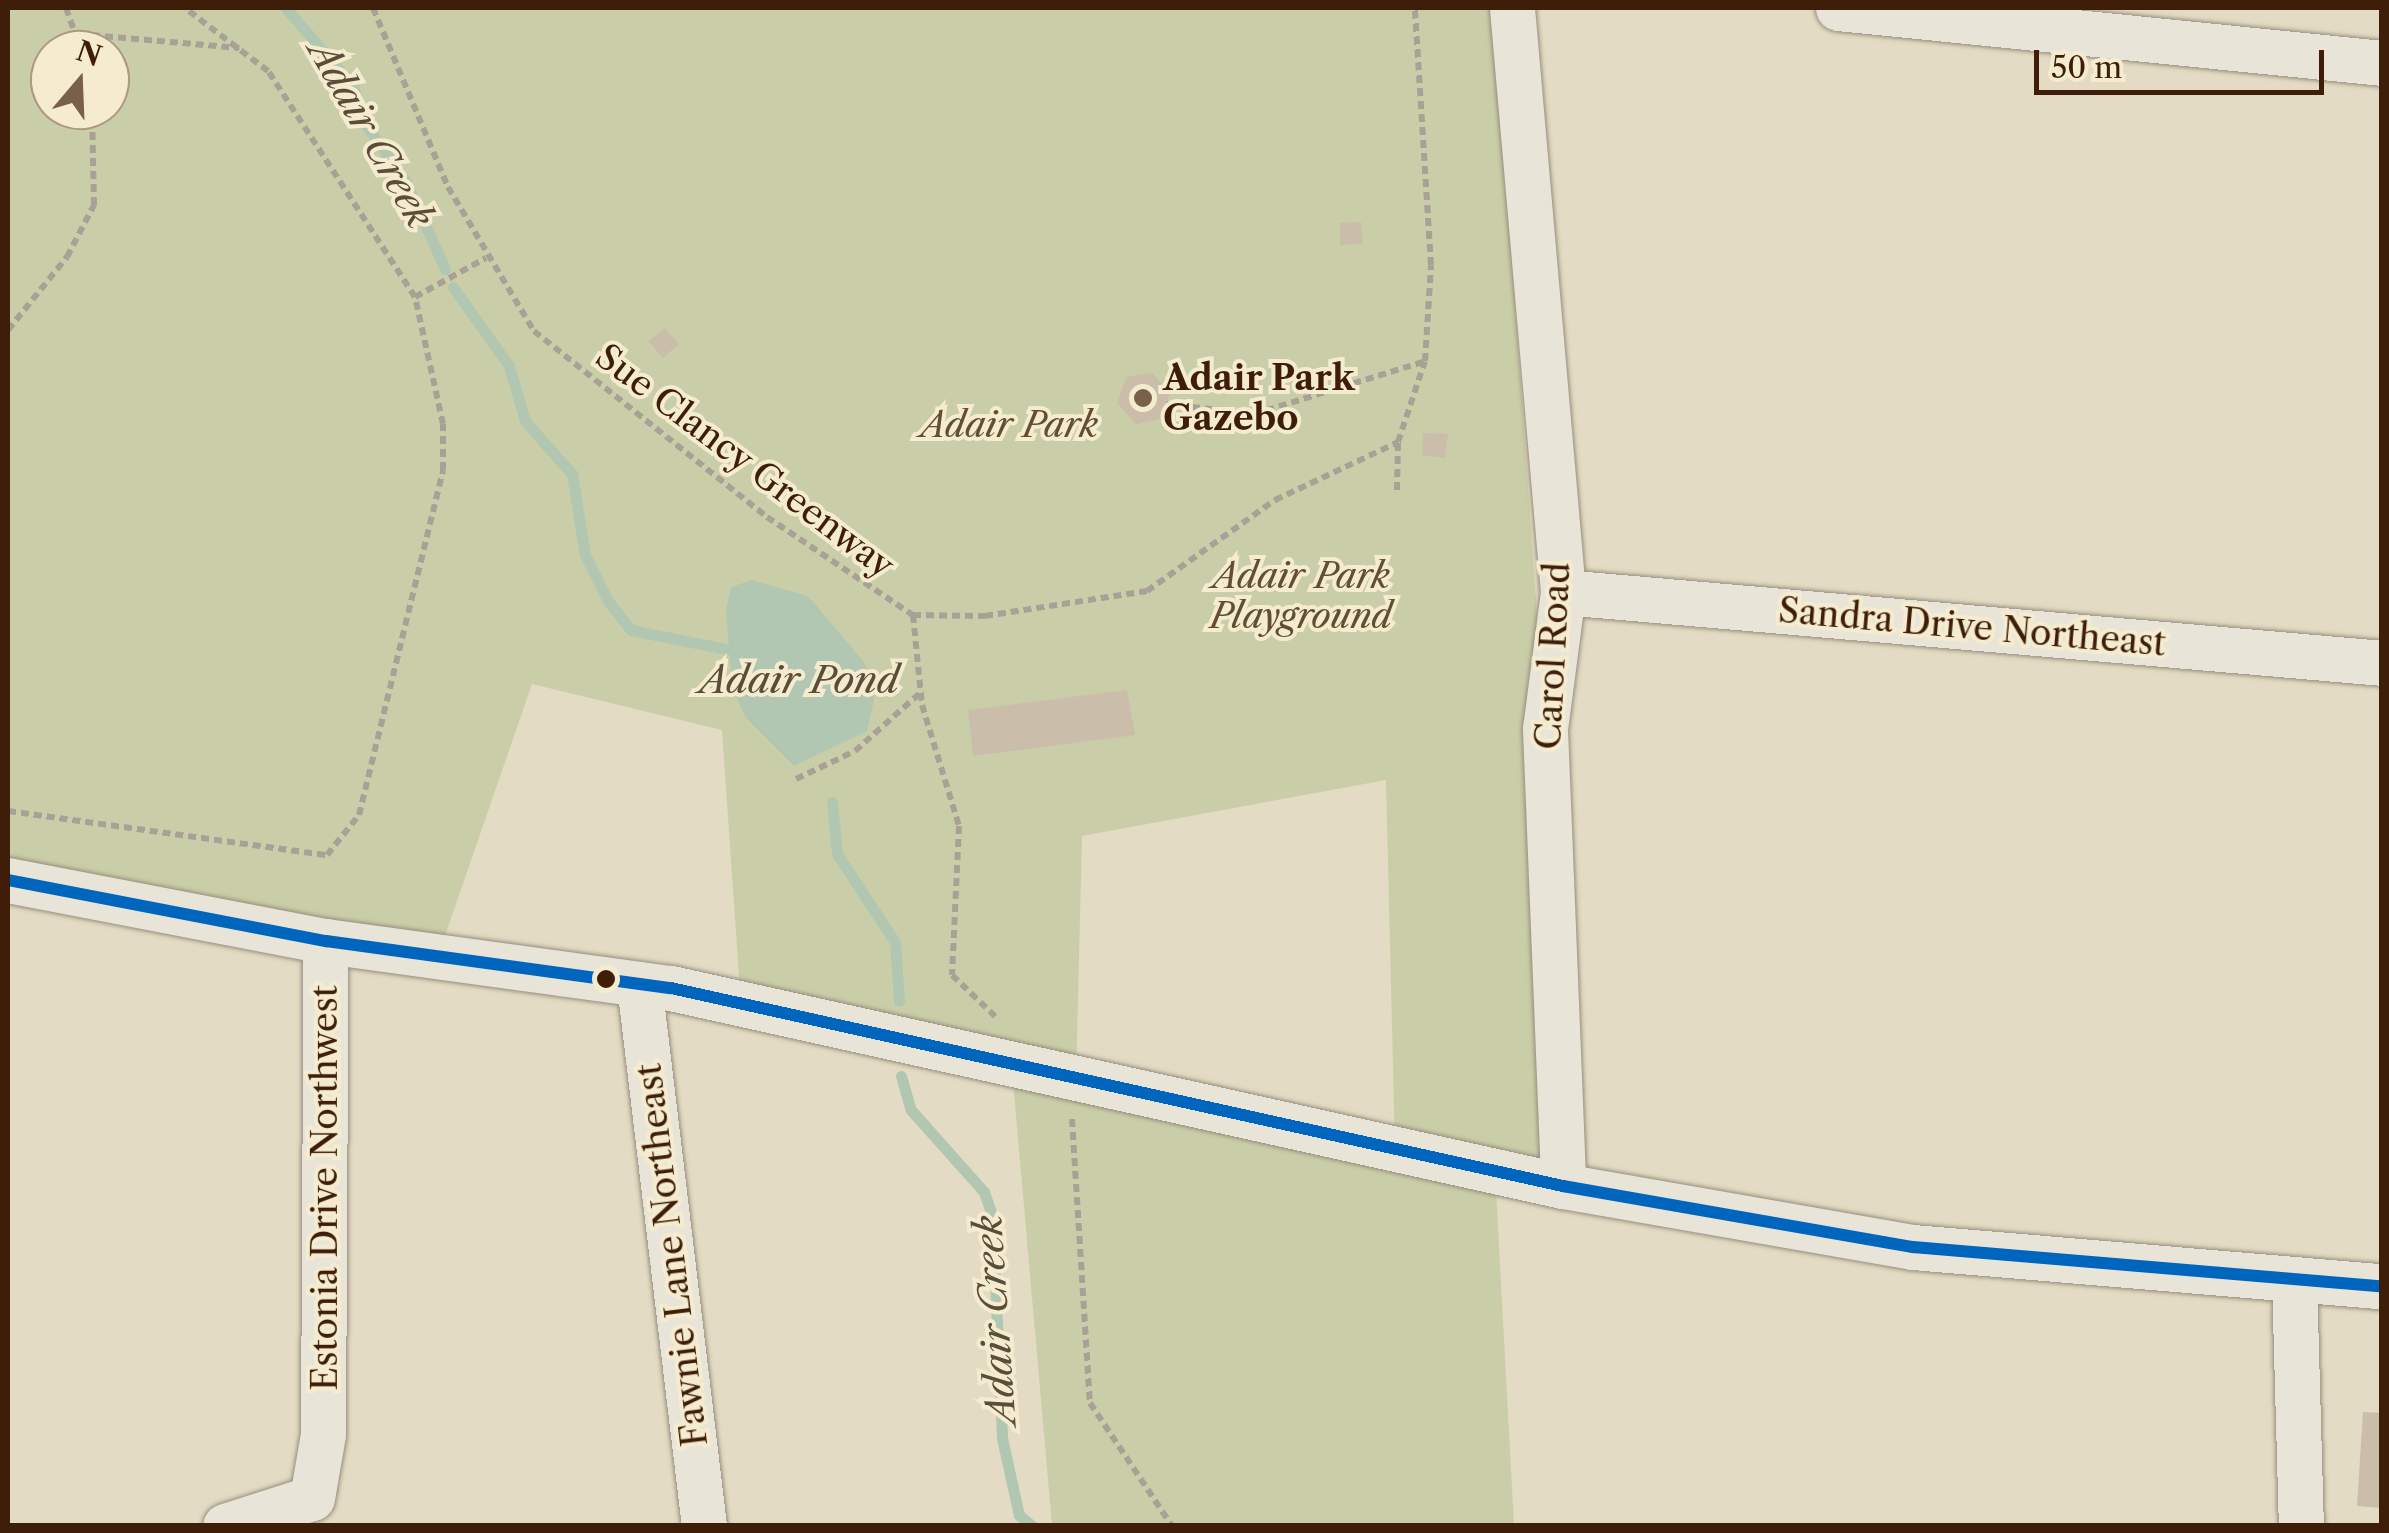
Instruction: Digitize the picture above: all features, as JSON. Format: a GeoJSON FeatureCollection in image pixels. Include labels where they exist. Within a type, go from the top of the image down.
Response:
{"type":"FeatureCollection","features":[{"type":"Feature","properties":{"kind":"street","name":"Carol Road"},"geometry":{"type":"LineString","coordinates":[[1512,8],[1564,592],[1546,729],[1563,1186]]}},
{"type":"Feature","properties":{"kind":"street"},"geometry":{"type":"LineString","coordinates":[[1838,8],[2382,64]]}},
{"type":"Feature","properties":{"kind":"street","name":"Sandra Drive Northeast"},"geometry":{"type":"LineString","coordinates":[[1564,592],[2382,663]]}},
{"type":"Feature","properties":{"kind":"street"},"geometry":{"type":"LineString","coordinates":[[8,880],[326,941],[639,984],[1563,1186],[1913,1247],[2382,1286]]}},
{"type":"Feature","properties":{"kind":"street","name":"Estonia Drive Northwest"},"geometry":{"type":"LineString","coordinates":[[224,1526],[312,1498],[324,1434],[326,941]]}},
{"type":"Feature","properties":{"kind":"street","name":"Fawnie Lane Northeast"},"geometry":{"type":"LineString","coordinates":[[639,984],[704,1526]]}},
{"type":"Feature","properties":{"kind":"street"},"geometry":{"type":"LineString","coordinates":[[2294,1279],[2301,1526]]}},
{"type":"Feature","properties":{"kind":"path"},"geometry":{"type":"LineString","coordinates":[[8,811],[298,857],[327,855],[344,840],[359,815],[444,470],[443,424],[415,296],[317,135],[240,48],[185,8]]}},
{"type":"Feature","properties":{"kind":"path","name":"Sue Clancy Greenway"},"geometry":{"type":"LineString","coordinates":[[373,8],[486,258],[547,342],[767,517],[913,616],[985,616],[1147,590],[1276,500],[1398,442]]}},
{"type":"Feature","properties":{"kind":"path"},"geometry":{"type":"LineString","coordinates":[[1397,490],[1398,442],[1425,361],[1431,265],[1415,8]]}},
{"type":"Feature","properties":{"kind":"path"},"geometry":{"type":"LineString","coordinates":[[130,38],[240,48]]}},
{"type":"Feature","properties":{"kind":"path"},"geometry":{"type":"LineString","coordinates":[[8,330],[67,258],[94,205],[92,130]]}},
{"type":"Feature","properties":{"kind":"path"},"geometry":{"type":"LineString","coordinates":[[415,296],[486,258]]}},
{"type":"Feature","properties":{"kind":"path"},"geometry":{"type":"LineString","coordinates":[[1166,404],[1254,414],[1425,361]]}},
{"type":"Feature","properties":{"kind":"path"},"geometry":{"type":"LineString","coordinates":[[796,779],[855,751],[920,693]]}},
{"type":"Feature","properties":{"kind":"green space","name":"Adair Park"},"geometry":{"type":"Polygon","coordinates":[[[8,8],[1494,8],[1545,729],[1563,1186],[1495,1172],[1514,1525],[1052,1525],[1012,1070],[741,1005],[722,730],[532,684],[438,956],[8,880],[8,8]],[[1386,780],[1082,836],[1076,1079],[1395,1149],[1386,780]]]}},
{"type":"Feature","properties":{"kind":"water","name":"Adair Pond"},"geometry":{"type":"Polygon","coordinates":[[[752,580],[808,596],[865,663],[874,700],[867,731],[794,766],[746,718],[732,688],[726,609],[731,587],[752,580]]]}},
{"type":"Feature","properties":{"kind":"building"},"geometry":{"type":"Polygon","coordinates":[[[1361,222],[1363,244],[1340,245],[1340,223],[1361,222]]]}},
{"type":"Feature","properties":{"kind":"building"},"geometry":{"type":"Polygon","coordinates":[[[665,328],[679,344],[663,358],[648,341],[665,328]]]}},
{"type":"Feature","properties":{"kind":"building","name":"Adair Park Gazebo"},"geometry":{"type":"Polygon","coordinates":[[[1152,373],[1170,392],[1161,419],[1136,424],[1117,403],[1126,377],[1152,373]]]}},
{"type":"Feature","properties":{"kind":"building"},"geometry":{"type":"Polygon","coordinates":[[[1423,433],[1448,434],[1445,458],[1422,455],[1423,433]]]}},
{"type":"Feature","properties":{"kind":"building"},"geometry":{"type":"Polygon","coordinates":[[[1127,690],[1135,735],[973,756],[968,710],[1127,690]]]}},
{"type":"Feature","properties":{"kind":"building"},"geometry":{"type":"Polygon","coordinates":[[[2363,1412],[2382,1413],[2382,1508],[2357,1506],[2363,1412]]]}},
{"type":"Feature","properties":{"kind":"waterway","name":"Adair Creek"},"geometry":{"type":"LineString","coordinates":[[286,8],[353,86],[363,121],[405,180],[445,269]]}},
{"type":"Feature","properties":{"kind":"waterway","name":"Adair Creek"},"geometry":{"type":"LineString","coordinates":[[453,287],[509,366],[525,421],[572,474],[585,555],[608,601],[631,630],[727,649]]}},
{"type":"Feature","properties":{"kind":"waterway","name":"Adair Creek"},"geometry":{"type":"LineString","coordinates":[[832,802],[837,854],[895,942],[899,1001]]}},
{"type":"Feature","properties":{"kind":"waterway","name":"Adair Creek"},"geometry":{"type":"LineString","coordinates":[[901,1076],[911,1110],[984,1192],[992,1215],[1002,1438],[1019,1515],[1032,1526]]}},
{"type":"Feature","properties":{"kind":"transit line"},"geometry":{"type":"LineString","coordinates":[[8,880],[326,941],[671,988],[1563,1186],[1913,1247],[2382,1286]]}},
{"type":"Feature","properties":{"kind":"place","name":"Adair Park Gazebo"},"geometry":{"type":"Point","coordinates":[1143,398]}},
{"type":"Feature","properties":{"kind":"park label","name":"Adair Park Playground"},"geometry":{"type":"Point","coordinates":[1301,596]}}]}
